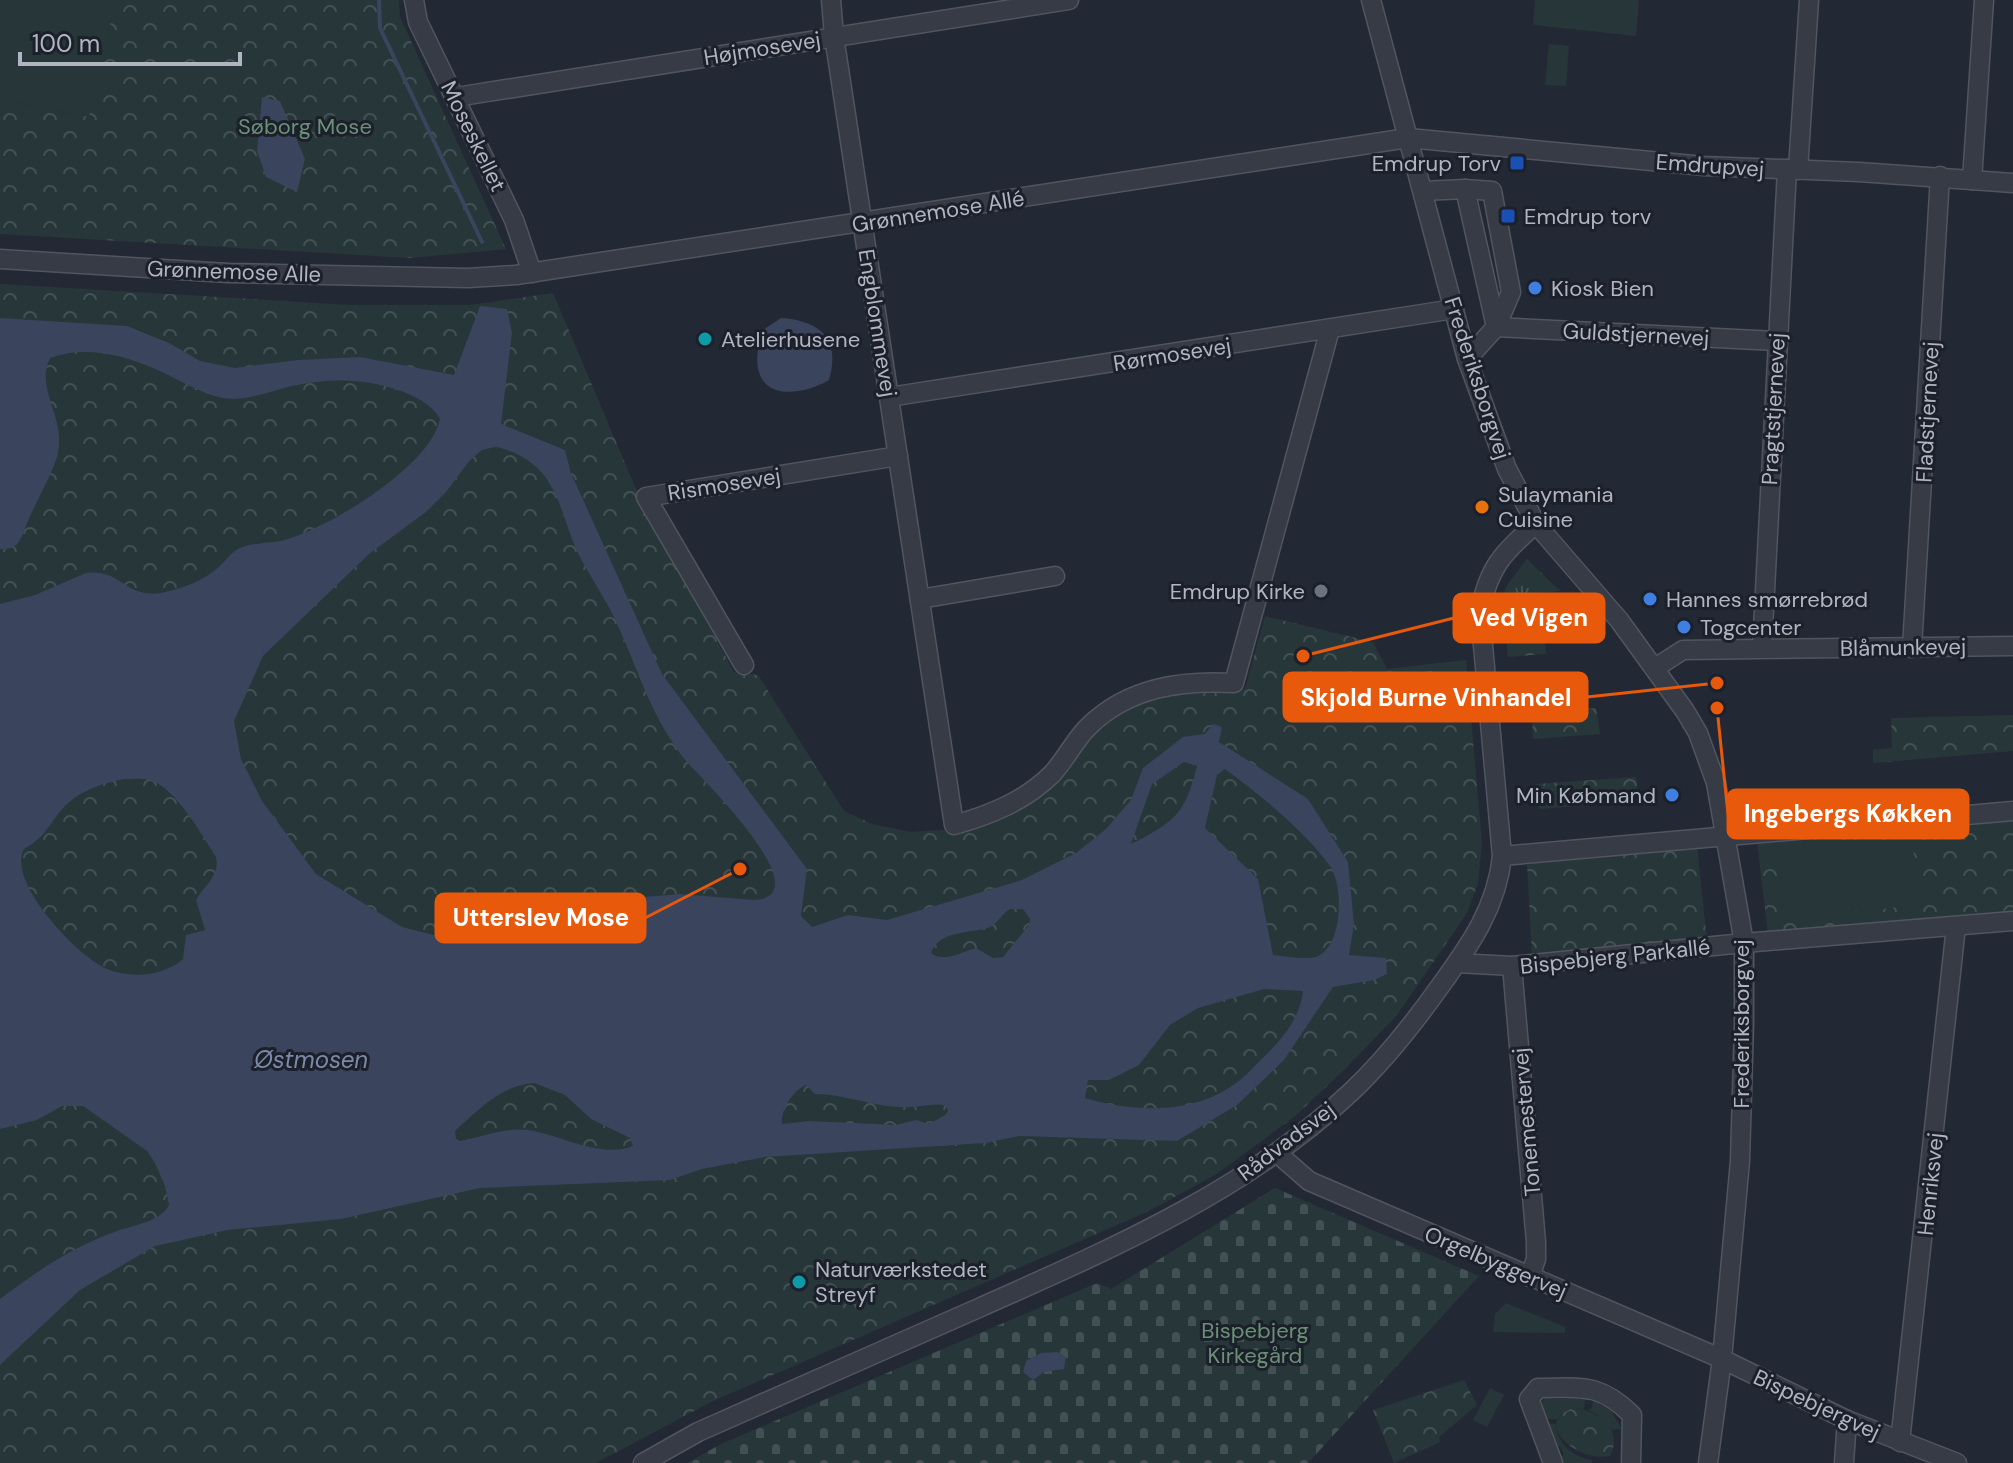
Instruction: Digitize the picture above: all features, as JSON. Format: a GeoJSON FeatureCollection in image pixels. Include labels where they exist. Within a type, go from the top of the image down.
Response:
{"type":"FeatureCollection","features":[{"type":"Feature","properties":{"kind":"street","name":"Moseskellet"},"geometry":{"type":"LineString","coordinates":[[414,0],[418,22],[514,220],[532,273]]}},
{"type":"Feature","properties":{"kind":"street","name":"Engblommevej"},"geometry":{"type":"LineString","coordinates":[[831,0],[954,825],[987,816],[1023,797],[1051,775],[1089,726],[1111,709],[1139,694],[1168,685],[1200,681],[1234,683],[1330,329]]}},
{"type":"Feature","properties":{"kind":"street","name":"Højmosevej"},"geometry":{"type":"LineString","coordinates":[[456,97],[1069,0]]}},
{"type":"Feature","properties":{"kind":"street","name":"Frederiksborgvej"},"geometry":{"type":"LineString","coordinates":[[1371,0],[1467,359],[1507,469],[1536,524],[1619,620],[1655,668],[1698,733],[1708,758],[1744,943],[1740,1161],[1722,1359],[1708,1463]]}},
{"type":"Feature","properties":{"kind":"street","name":"Pragtstjernevej"},"geometry":{"type":"LineString","coordinates":[[1762,648],[1777,341],[1809,0]]}},
{"type":"Feature","properties":{"kind":"street"},"geometry":{"type":"LineString","coordinates":[[1972,180],[1984,0]]}},
{"type":"Feature","properties":{"kind":"street","name":"Emdrupvej"},"geometry":{"type":"LineString","coordinates":[[1408,138],[1704,166],[1940,176],[2013,183]]}},
{"type":"Feature","properties":{"kind":"street","name":"Grønnemose Allé"},"geometry":{"type":"LineString","coordinates":[[468,278],[532,273],[1408,138]]}},
{"type":"Feature","properties":{"kind":"street","name":"Fladstjernevej"},"geometry":{"type":"LineString","coordinates":[[1912,648],[1940,176]]}},
{"type":"Feature","properties":{"kind":"street"},"geometry":{"type":"LineString","coordinates":[[1465,189],[1496,327]]}},
{"type":"Feature","properties":{"kind":"street"},"geometry":{"type":"LineString","coordinates":[[1423,191],[1492,191],[1511,292],[1496,327],[1467,359]]}},
{"type":"Feature","properties":{"kind":"street","name":"Grønnemose Alle"},"geometry":{"type":"LineString","coordinates":[[0,259],[228,273],[468,278]]}},
{"type":"Feature","properties":{"kind":"street","name":"Rørmosevej"},"geometry":{"type":"LineString","coordinates":[[889,397],[1454,309]]}},
{"type":"Feature","properties":{"kind":"street","name":"Guldstjernevej"},"geometry":{"type":"LineString","coordinates":[[1496,327],[1777,341]]}},
{"type":"Feature","properties":{"kind":"street","name":"Rismosevej"},"geometry":{"type":"LineString","coordinates":[[744,665],[646,497],[898,456]]}},
{"type":"Feature","properties":{"kind":"street","name":"Rådvadsvej"},"geometry":{"type":"LineString","coordinates":[[643,1463],[698,1432],[1095,1256],[1191,1207],[1277,1153],[1351,1092],[1410,1028],[1457,963],[1480,929],[1499,882],[1502,856],[1480,612],[1484,587],[1495,563],[1509,546],[1536,524]]}},
{"type":"Feature","properties":{"kind":"street"},"geometry":{"type":"LineString","coordinates":[[920,599],[1055,576]]}},
{"type":"Feature","properties":{"kind":"street","name":"Blåmunkevej"},"geometry":{"type":"LineString","coordinates":[[1655,668],[1683,650],[2013,646]]}},
{"type":"Feature","properties":{"kind":"street"},"geometry":{"type":"LineString","coordinates":[[1502,856],[2013,811]]}},
{"type":"Feature","properties":{"kind":"street","name":"Bispebjerg Parkallé"},"geometry":{"type":"LineString","coordinates":[[1457,963],[1512,966],[2013,921]]}},
{"type":"Feature","properties":{"kind":"street","name":"Henriksvej"},"geometry":{"type":"LineString","coordinates":[[1900,1442],[1913,1346],[1956,926]]}},
{"type":"Feature","properties":{"kind":"street","name":"Tonemestervej"},"geometry":{"type":"LineString","coordinates":[[1512,966],[1536,1242],[1536,1259],[1530,1277]]}},
{"type":"Feature","properties":{"kind":"street","name":"Orgelbyggervej"},"geometry":{"type":"LineString","coordinates":[[1277,1153],[1309,1181],[1722,1359]]}},
{"type":"Feature","properties":{"kind":"street","name":"Bispebjergvej"},"geometry":{"type":"LineString","coordinates":[[1722,1359],[1847,1420],[1957,1463]]}},
{"type":"Feature","properties":{"kind":"street"},"geometry":{"type":"LineString","coordinates":[[1553,1463],[1529,1399],[1538,1388],[1593,1388],[1617,1400],[1632,1415],[1631,1463]]}},
{"type":"Feature","properties":{"kind":"street"},"geometry":{"type":"LineString","coordinates":[[1844,1463],[1847,1420]]}},
{"type":"Feature","properties":{"kind":"green space","name":"Søborg Mose"},"geometry":{"type":"Polygon","coordinates":[[[0,0],[399,0],[400,17],[506,249],[410,258],[0,234],[0,0]]]}},
{"type":"Feature","properties":{"kind":"green space"},"geometry":{"type":"Polygon","coordinates":[[[0,0],[116,0],[89,117],[0,99],[0,0]]]}},
{"type":"Feature","properties":{"kind":"green space"},"geometry":{"type":"Polygon","coordinates":[[[1535,0],[1639,0],[1636,36],[1533,25],[1535,0]]]}},
{"type":"Feature","properties":{"kind":"green space"},"geometry":{"type":"Polygon","coordinates":[[[1549,44],[1569,46],[1566,86],[1545,85],[1549,44]]]}},
{"type":"Feature","properties":{"kind":"green space"},"geometry":{"type":"Polygon","coordinates":[[[0,284],[351,305],[470,305],[553,293],[636,489],[734,672],[758,675],[844,811],[872,824],[911,832],[957,829],[1008,811],[1098,727],[1132,703],[1200,685],[1245,689],[1265,616],[1373,642],[1387,669],[1466,660],[1482,843],[1478,883],[1467,913],[1397,1015],[1294,1117],[1215,1175],[1147,1212],[713,1401],[596,1463],[0,1463],[0,284]]]}},
{"type":"Feature","properties":{"kind":"green space"},"geometry":{"type":"Polygon","coordinates":[[[1527,559],[1560,591],[1502,596],[1527,559]]]}},
{"type":"Feature","properties":{"kind":"green space"},"geometry":{"type":"Polygon","coordinates":[[[1544,630],[1546,654],[1508,657],[1506,634],[1544,630]]]}},
{"type":"Feature","properties":{"kind":"green space"},"geometry":{"type":"Polygon","coordinates":[[[1314,698],[1355,703],[1351,726],[1311,719],[1314,698]]]}},
{"type":"Feature","properties":{"kind":"green space"},"geometry":{"type":"Polygon","coordinates":[[[1596,708],[1600,734],[1533,739],[1532,714],[1596,708]]]}},
{"type":"Feature","properties":{"kind":"green space"},"geometry":{"type":"Polygon","coordinates":[[[2013,715],[2013,751],[1873,763],[1873,750],[1892,748],[1891,718],[2013,715]]]}},
{"type":"Feature","properties":{"kind":"green space"},"geometry":{"type":"Polygon","coordinates":[[[1636,777],[1639,801],[1539,809],[1536,784],[1636,777]]]}},
{"type":"Feature","properties":{"kind":"green space"},"geometry":{"type":"Polygon","coordinates":[[[2013,817],[2013,913],[1768,934],[1757,841],[2013,817]]]}},
{"type":"Feature","properties":{"kind":"green space"},"geometry":{"type":"Polygon","coordinates":[[[1912,838],[1919,905],[1786,919],[1779,852],[1912,838]]]}},
{"type":"Feature","properties":{"kind":"green space"},"geometry":{"type":"Polygon","coordinates":[[[1697,846],[1707,941],[1532,957],[1527,863],[1697,846]]]}},
{"type":"Feature","properties":{"kind":"green space","name":"Bispebjerg Kirkegård"},"geometry":{"type":"Polygon","coordinates":[[[1275,1188],[1479,1276],[1308,1463],[687,1463],[721,1444],[1097,1283],[1111,1289],[1275,1188]]]}},
{"type":"Feature","properties":{"kind":"green space"},"geometry":{"type":"Polygon","coordinates":[[[1506,1303],[1565,1327],[1565,1333],[1493,1332],[1495,1314],[1506,1303]]]}},
{"type":"Feature","properties":{"kind":"green space"},"geometry":{"type":"Polygon","coordinates":[[[1464,1380],[1477,1405],[1439,1437],[1440,1442],[1394,1463],[1373,1410],[1464,1380]]]}},
{"type":"Feature","properties":{"kind":"green space"},"geometry":{"type":"Polygon","coordinates":[[[1490,1388],[1504,1395],[1487,1427],[1473,1420],[1490,1388]]]}},
{"type":"Feature","properties":{"kind":"green space"},"geometry":{"type":"Polygon","coordinates":[[[1544,1399],[1585,1399],[1584,1409],[1575,1408],[1557,1419],[1547,1419],[1541,1403],[1544,1399]]]}},
{"type":"Feature","properties":{"kind":"green space"},"geometry":{"type":"Polygon","coordinates":[[[1593,1399],[1611,1411],[1622,1429],[1611,1430],[1598,1415],[1588,1410],[1592,1408],[1593,1399]]]}},
{"type":"Feature","properties":{"kind":"green space"},"geometry":{"type":"Polygon","coordinates":[[[1574,1408],[1592,1413],[1606,1423],[1614,1438],[1610,1456],[1584,1453],[1563,1439],[1557,1430],[1557,1422],[1562,1414],[1574,1408]]]}},
{"type":"Feature","properties":{"kind":"green space"},"geometry":{"type":"Polygon","coordinates":[[[1548,1423],[1556,1424],[1559,1438],[1567,1448],[1578,1456],[1592,1460],[1592,1463],[1563,1463],[1560,1457],[1564,1455],[1560,1446],[1557,1447],[1548,1423]]]}},
{"type":"Feature","properties":{"kind":"water"},"geometry":{"type":"Polygon","coordinates":[[[262,97],[280,101],[305,159],[297,192],[266,177],[257,151],[262,97]]]}},
{"type":"Feature","properties":{"kind":"water","name":"Østmosen"},"geometry":{"type":"Polygon","coordinates":[[[480,306],[507,309],[512,333],[501,424],[565,450],[571,473],[662,674],[807,869],[801,916],[812,927],[848,915],[887,920],[1022,880],[1076,853],[1106,829],[1131,800],[1143,768],[1183,737],[1205,734],[1213,724],[1222,727],[1219,742],[1308,799],[1348,862],[1354,924],[1349,955],[1386,958],[1387,974],[1374,980],[1333,987],[1284,1060],[1237,1105],[1177,1141],[1019,1136],[985,1143],[765,1157],[702,1169],[670,1180],[480,1188],[341,1219],[228,1230],[155,1246],[80,1290],[0,1365],[0,1299],[72,1251],[103,1236],[154,1219],[169,1205],[165,1186],[147,1151],[83,1106],[62,1106],[37,1120],[0,1129],[0,604],[35,595],[86,573],[108,575],[130,588],[148,593],[168,592],[192,584],[214,571],[238,549],[291,538],[355,506],[419,455],[433,437],[440,419],[433,409],[418,399],[374,384],[320,382],[232,399],[209,394],[145,365],[113,355],[81,352],[50,358],[46,379],[59,431],[57,456],[20,541],[13,547],[0,549],[0,318],[127,326],[169,343],[200,361],[235,368],[298,360],[360,357],[454,375],[480,306]],[[502,448],[482,450],[426,512],[369,554],[263,656],[234,721],[241,759],[262,801],[316,874],[402,927],[454,940],[494,940],[644,897],[680,894],[754,900],[772,894],[775,879],[767,859],[733,812],[681,755],[659,719],[614,616],[577,551],[560,504],[542,472],[530,462],[502,448]],[[1184,762],[1152,784],[1131,844],[1176,815],[1188,795],[1197,766],[1184,762]],[[1225,769],[1217,775],[1205,828],[1258,879],[1273,955],[1311,958],[1325,951],[1336,929],[1338,887],[1330,866],[1308,840],[1225,769]],[[140,779],[106,783],[72,800],[39,838],[24,849],[21,863],[25,880],[48,917],[94,962],[126,974],[157,972],[183,959],[186,935],[205,930],[196,900],[214,875],[216,857],[187,813],[159,784],[140,779]],[[1010,909],[990,927],[941,940],[931,953],[947,957],[976,948],[993,958],[1003,957],[1029,925],[1030,919],[1023,909],[1010,909]],[[1264,989],[1198,1008],[1170,1025],[1139,1065],[1109,1080],[1088,1080],[1085,1098],[1145,1108],[1166,1108],[1205,1100],[1244,1077],[1280,1040],[1295,1017],[1303,991],[1264,989]],[[534,1083],[512,1088],[493,1098],[459,1127],[455,1131],[456,1139],[460,1141],[519,1129],[594,1148],[608,1150],[633,1146],[630,1138],[591,1119],[565,1095],[534,1083]],[[806,1085],[796,1091],[785,1107],[782,1124],[810,1121],[896,1125],[916,1120],[929,1124],[948,1111],[946,1106],[941,1105],[897,1107],[815,1094],[806,1085]]]}},
{"type":"Feature","properties":{"kind":"water"},"geometry":{"type":"Polygon","coordinates":[[[781,318],[807,323],[824,334],[832,353],[829,380],[792,392],[773,389],[765,383],[757,364],[760,341],[763,330],[781,318]]]}},
{"type":"Feature","properties":{"kind":"water"},"geometry":{"type":"Polygon","coordinates":[[[1058,1352],[1066,1357],[1064,1369],[1044,1372],[1033,1380],[1023,1372],[1026,1361],[1041,1353],[1058,1352]]]}},
{"type":"Feature","properties":{"kind":"waterway"},"geometry":{"type":"LineString","coordinates":[[379,0],[380,28],[482,242]]}},
{"type":"Feature","properties":{"kind":"place","name":"Emdrup Torv"},"geometry":{"type":"Point","coordinates":[1517,163]}},
{"type":"Feature","properties":{"kind":"place","name":"Emdrup torv"},"geometry":{"type":"Point","coordinates":[1508,216]}},
{"type":"Feature","properties":{"kind":"place","name":"Kiosk Bien"},"geometry":{"type":"Point","coordinates":[1535,288]}},
{"type":"Feature","properties":{"kind":"place","name":"Atelierhusene"},"geometry":{"type":"Point","coordinates":[705,339]}},
{"type":"Feature","properties":{"kind":"place","name":"Sulaymania Cuisine"},"geometry":{"type":"Point","coordinates":[1482,507]}},
{"type":"Feature","properties":{"kind":"place","name":"Emdrup Kirke"},"geometry":{"type":"Point","coordinates":[1321,591]}},
{"type":"Feature","properties":{"kind":"place","name":"Hannes smørrebrød"},"geometry":{"type":"Point","coordinates":[1650,599]}},
{"type":"Feature","properties":{"kind":"place","name":"Togcenter"},"geometry":{"type":"Point","coordinates":[1684,627]}},
{"type":"Feature","properties":{"kind":"place","name":"Ved Vigen"},"geometry":{"type":"Point","coordinates":[1303,656]}},
{"type":"Feature","properties":{"kind":"place","name":"Skjold Burne Vinhandel"},"geometry":{"type":"Point","coordinates":[1717,683]}},
{"type":"Feature","properties":{"kind":"place","name":"Ingebergs Køkken"},"geometry":{"type":"Point","coordinates":[1717,708]}},
{"type":"Feature","properties":{"kind":"place","name":"Min Købmand"},"geometry":{"type":"Point","coordinates":[1672,795]}},
{"type":"Feature","properties":{"kind":"place","name":"Utterslev Mose"},"geometry":{"type":"Point","coordinates":[740,869]}},
{"type":"Feature","properties":{"kind":"place","name":"Naturværkstedet Streyf"},"geometry":{"type":"Point","coordinates":[799,1282]}}]}
